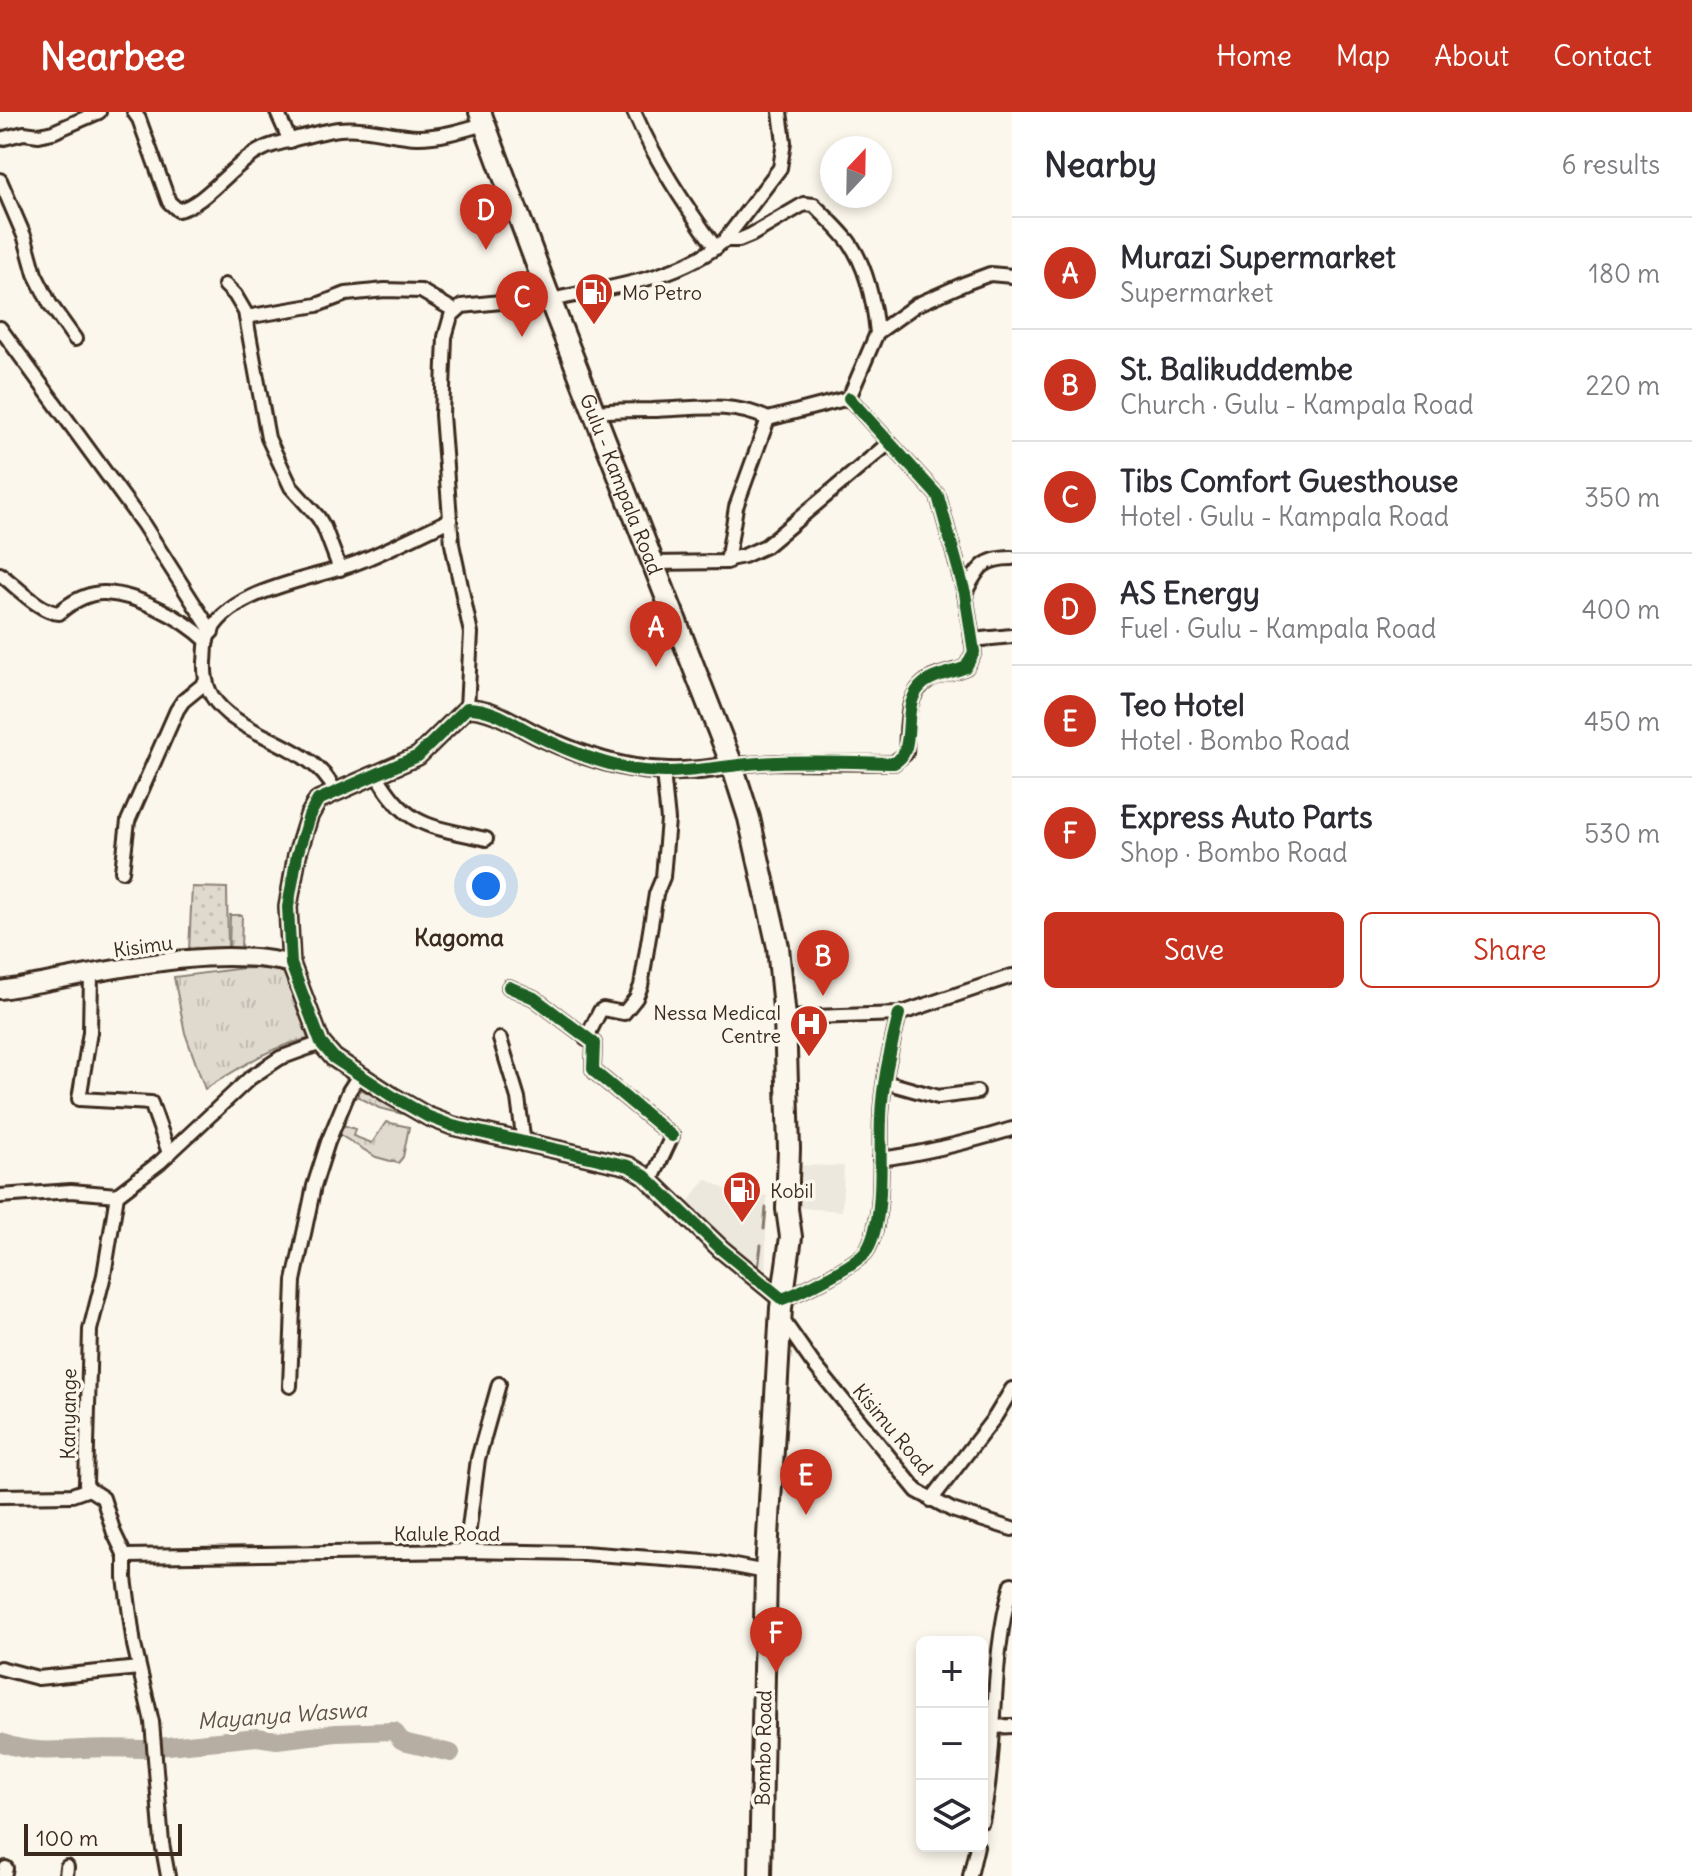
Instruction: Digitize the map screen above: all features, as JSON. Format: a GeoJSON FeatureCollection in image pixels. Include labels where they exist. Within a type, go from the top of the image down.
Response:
{"type":"FeatureCollection","features":[{"type":"Feature","properties":{"kind":"main road","name":"Gulu - Kampala Road"},"geometry":{"type":"LineString","coordinates":[[482,118],[732,765],[749,818],[778,947],[785,1018],[789,1149],[787,1209],[791,1237]]}},
{"type":"Feature","properties":{"kind":"main road","name":"Bombo Road"},"geometry":{"type":"LineString","coordinates":[[760,1876],[766,1572],[782,1304],[791,1237]]}},
{"type":"Feature","properties":{"kind":"street"},"geometry":{"type":"LineString","coordinates":[[0,139],[24,133],[39,135],[53,132],[99,112]]}},
{"type":"Feature","properties":{"kind":"street"},"geometry":{"type":"LineString","coordinates":[[134,112],[169,202],[178,210],[186,208],[208,192],[252,154],[270,146],[341,129],[423,136],[448,134],[482,118]]}},
{"type":"Feature","properties":{"kind":"street"},"geometry":{"type":"LineString","coordinates":[[277,112],[290,141]]}},
{"type":"Feature","properties":{"kind":"street"},"geometry":{"type":"LineString","coordinates":[[634,112],[674,191],[721,244]]}},
{"type":"Feature","properties":{"kind":"street"},"geometry":{"type":"LineString","coordinates":[[721,244],[780,168],[784,142],[780,112]]}},
{"type":"Feature","properties":{"kind":"street"},"geometry":{"type":"LineString","coordinates":[[0,180],[25,238],[35,274],[50,304],[75,339]]}},
{"type":"Feature","properties":{"kind":"street"},"geometry":{"type":"LineString","coordinates":[[877,333],[871,296],[850,244],[814,205],[804,204],[739,240],[721,244],[685,265],[653,277],[550,298],[462,306],[455,311],[445,337],[442,415],[450,520],[460,587],[471,633],[467,708],[418,756],[318,800],[297,855],[288,907],[291,964],[321,1043],[334,1058],[392,1096],[427,1116],[453,1126],[629,1166],[651,1181],[782,1304],[847,1267],[866,1252],[875,1224],[881,1183],[881,1116],[899,1014]]}},
{"type":"Feature","properties":{"kind":"street"},"geometry":{"type":"LineString","coordinates":[[849,398],[877,333],[916,305],[966,283],[990,274],[1012,276]]}},
{"type":"Feature","properties":{"kind":"street"},"geometry":{"type":"LineString","coordinates":[[225,285],[242,304],[246,317],[268,438],[291,487],[324,527],[340,569]]}},
{"type":"Feature","properties":{"kind":"street"},"geometry":{"type":"LineString","coordinates":[[246,317],[317,305],[346,294],[385,290],[421,291],[455,311]]}},
{"type":"Feature","properties":{"kind":"street"},"geometry":{"type":"LineString","coordinates":[[0,328],[143,524],[209,637],[205,683],[210,696],[232,717],[315,766],[335,791]]}},
{"type":"Feature","properties":{"kind":"street"},"geometry":{"type":"LineString","coordinates":[[596,412],[630,408],[713,407],[748,410],[768,419],[849,398]]}},
{"type":"Feature","properties":{"kind":"street"},"geometry":{"type":"LineString","coordinates":[[467,708],[484,710],[600,762],[628,769],[703,772],[732,765],[777,762],[894,763],[906,753],[909,710],[914,695],[922,684],[934,677],[966,667],[974,652],[965,593],[938,496],[849,398]]}},
{"type":"Feature","properties":{"kind":"street"},"geometry":{"type":"LineString","coordinates":[[729,559],[736,507],[768,419]]}},
{"type":"Feature","properties":{"kind":"street"},"geometry":{"type":"LineString","coordinates":[[653,563],[723,563],[766,546],[889,443]]}},
{"type":"Feature","properties":{"kind":"street"},"geometry":{"type":"LineString","coordinates":[[209,637],[238,605],[257,594],[340,569],[397,547],[450,520]]}},
{"type":"Feature","properties":{"kind":"street"},"geometry":{"type":"LineString","coordinates":[[965,593],[974,574],[985,562],[1012,558]]}},
{"type":"Feature","properties":{"kind":"street"},"geometry":{"type":"LineString","coordinates":[[0,574],[52,613],[59,613],[68,604],[103,593],[128,598],[169,614],[209,637]]}},
{"type":"Feature","properties":{"kind":"street"},"geometry":{"type":"LineString","coordinates":[[972,640],[1012,636]]}},
{"type":"Feature","properties":{"kind":"street"},"geometry":{"type":"LineString","coordinates":[[122,871],[128,821],[177,710],[205,683]]}},
{"type":"Feature","properties":{"kind":"street"},"geometry":{"type":"LineString","coordinates":[[586,1039],[600,1011],[624,1013],[641,986],[656,894],[663,877],[668,820],[663,772]]}},
{"type":"Feature","properties":{"kind":"street"},"geometry":{"type":"LineString","coordinates":[[376,774],[391,799],[414,820],[486,839]]}},
{"type":"Feature","properties":{"kind":"street","name":"Kisimu"},"geometry":{"type":"LineString","coordinates":[[0,990],[135,966],[211,958],[254,958],[291,964]]}},
{"type":"Feature","properties":{"kind":"street"},"geometry":{"type":"LineString","coordinates":[[91,974],[90,1032],[79,1099],[151,1103],[169,1153]]}},
{"type":"Feature","properties":{"kind":"street"},"geometry":{"type":"LineString","coordinates":[[785,1018],[899,1014],[1012,976]]}},
{"type":"Feature","properties":{"kind":"street"},"geometry":{"type":"LineString","coordinates":[[509,987],[534,998],[594,1043],[593,1069],[596,1073],[672,1136],[651,1181]]}},
{"type":"Feature","properties":{"kind":"street"},"geometry":{"type":"LineString","coordinates":[[500,1039],[518,1098],[524,1144]]}},
{"type":"Feature","properties":{"kind":"street"},"geometry":{"type":"LineString","coordinates":[[0,1196],[71,1191],[117,1195],[169,1153],[250,1078],[280,1058],[321,1043]]}},
{"type":"Feature","properties":{"kind":"street"},"geometry":{"type":"LineString","coordinates":[[290,1386],[294,1281],[314,1186],[328,1142],[349,1091],[360,1074]]}},
{"type":"Feature","properties":{"kind":"street"},"geometry":{"type":"LineString","coordinates":[[885,1082],[938,1097],[977,1092]]}},
{"type":"Feature","properties":{"kind":"street"},"geometry":{"type":"LineString","coordinates":[[880,1159],[986,1139],[1012,1129]]}},
{"type":"Feature","properties":{"kind":"street","name":"Kanyange"},"geometry":{"type":"LineString","coordinates":[[89,1489],[86,1484],[90,1330],[104,1275],[117,1195]]}},
{"type":"Feature","properties":{"kind":"street","name":"Kisimu Road"},"geometry":{"type":"LineString","coordinates":[[782,1304],[784,1322],[812,1362],[907,1481],[931,1500],[952,1510],[1012,1529]]}},
{"type":"Feature","properties":{"kind":"street"},"geometry":{"type":"LineString","coordinates":[[466,1551],[478,1459],[499,1384]]}},
{"type":"Feature","properties":{"kind":"street"},"geometry":{"type":"LineString","coordinates":[[931,1500],[995,1417],[1012,1389]]}},
{"type":"Feature","properties":{"kind":"street"},"geometry":{"type":"LineString","coordinates":[[0,1496],[72,1495],[89,1489],[103,1498],[125,1556],[125,1578],[139,1668],[152,1722],[162,1843],[168,1876]]}},
{"type":"Feature","properties":{"kind":"street","name":"Kalule Road"},"geometry":{"type":"LineString","coordinates":[[125,1556],[292,1556],[466,1551],[632,1556],[719,1563],[766,1572]]}},
{"type":"Feature","properties":{"kind":"street"},"geometry":{"type":"LineString","coordinates":[[988,1795],[1001,1625],[1012,1584]]}},
{"type":"Feature","properties":{"kind":"street"},"geometry":{"type":"LineString","coordinates":[[0,1668],[38,1678],[139,1668]]}},
{"type":"Feature","properties":{"kind":"street"},"geometry":{"type":"LineString","coordinates":[[994,1727],[1012,1726]]}},
{"type":"Feature","properties":{"kind":"street"},"geometry":{"type":"LineString","coordinates":[[970,1876],[976,1852]]}},
{"type":"Feature","properties":{"kind":"shaded area"},"geometry":{"type":"Polygon","coordinates":[[[791,1165],[844,1166],[842,1211],[788,1207],[791,1165]]]}},
{"type":"Feature","properties":{"kind":"shaded area"},"geometry":{"type":"Polygon","coordinates":[[[706,1179],[729,1191],[767,1196],[765,1283],[685,1206],[706,1179]]]}},
{"type":"Feature","properties":{"kind":"green space"},"geometry":{"type":"Polygon","coordinates":[[[192,887],[227,888],[228,950],[189,950],[192,887]]]}},
{"type":"Feature","properties":{"kind":"green space"},"geometry":{"type":"Polygon","coordinates":[[[230,915],[242,915],[241,950],[229,950],[230,915]]]}},
{"type":"Feature","properties":{"kind":"green space"},"geometry":{"type":"Polygon","coordinates":[[[244,968],[281,969],[286,973],[308,1039],[268,1052],[205,1089],[185,1033],[174,977],[244,968]]]}},
{"type":"Feature","properties":{"kind":"green space"},"geometry":{"type":"Polygon","coordinates":[[[361,1089],[411,1116],[379,1108],[357,1096],[361,1089]]]}},
{"type":"Feature","properties":{"kind":"green space"},"geometry":{"type":"Polygon","coordinates":[[[386,1122],[409,1127],[403,1157],[398,1163],[376,1157],[335,1132],[340,1124],[355,1129],[353,1136],[372,1143],[386,1122]]]}},
{"type":"Feature","properties":{"kind":"waterway"},"geometry":{"type":"LineString","coordinates":[[764,1229],[766,1208]]}},
{"type":"Feature","properties":{"kind":"waterway"},"geometry":{"type":"LineString","coordinates":[[758,1269],[761,1245]]}},
{"type":"Feature","properties":{"kind":"waterway","name":"Mayanya Waswa"},"geometry":{"type":"LineString","coordinates":[[158,1747],[257,1737],[277,1740],[336,1733],[394,1731],[407,1743],[451,1753]]}},
{"type":"Feature","properties":{"kind":"waterway","name":"Mayanya Waswa"},"geometry":{"type":"LineString","coordinates":[[0,1742],[41,1750],[148,1749]]}},
{"type":"Feature","properties":{"kind":"cycle path"},"geometry":{"type":"LineString","coordinates":[[849,398],[938,496],[965,593],[974,652],[966,667],[929,680],[916,692],[902,756],[894,763],[777,762],[677,772],[643,771],[582,755],[496,714],[467,708],[418,756],[318,800],[309,816],[297,855],[288,907],[291,964],[321,1043],[334,1058],[392,1096],[427,1116],[453,1126],[629,1166],[645,1176],[721,1249],[782,1299],[853,1263],[867,1250],[873,1236],[879,1203],[883,1091],[899,1014]]}},
{"type":"Feature","properties":{"kind":"cycle path"},"geometry":{"type":"LineString","coordinates":[[509,987],[534,998],[594,1043],[593,1069],[596,1073],[672,1136]]}},
{"type":"Feature","properties":{"kind":"place","name":"AS Energy"},"geometry":{"type":"Point","coordinates":[486,250]}},
{"type":"Feature","properties":{"kind":"place","name":"Mo Petro"},"geometry":{"type":"Point","coordinates":[594,326]}},
{"type":"Feature","properties":{"kind":"place","name":"Tibs Comfort Guesthouse"},"geometry":{"type":"Point","coordinates":[522,337]}},
{"type":"Feature","properties":{"kind":"place","name":"Murazi Supermarket"},"geometry":{"type":"Point","coordinates":[656,667]}},
{"type":"Feature","properties":{"kind":"place","name":"St. Balikuddembe"},"geometry":{"type":"Point","coordinates":[823,996]}},
{"type":"Feature","properties":{"kind":"place","name":"Nessa Medical Centre"},"geometry":{"type":"Point","coordinates":[809,1058]}},
{"type":"Feature","properties":{"kind":"place","name":"Kobil"},"geometry":{"type":"Point","coordinates":[742,1224]}},
{"type":"Feature","properties":{"kind":"place","name":"Teo Hotel"},"geometry":{"type":"Point","coordinates":[806,1515]}},
{"type":"Feature","properties":{"kind":"place","name":"Express Auto Parts"},"geometry":{"type":"Point","coordinates":[776,1673]}},
{"type":"Feature","properties":{"kind":"district","name":"Kagoma"},"geometry":{"type":"Point","coordinates":[459,937]}}]}
